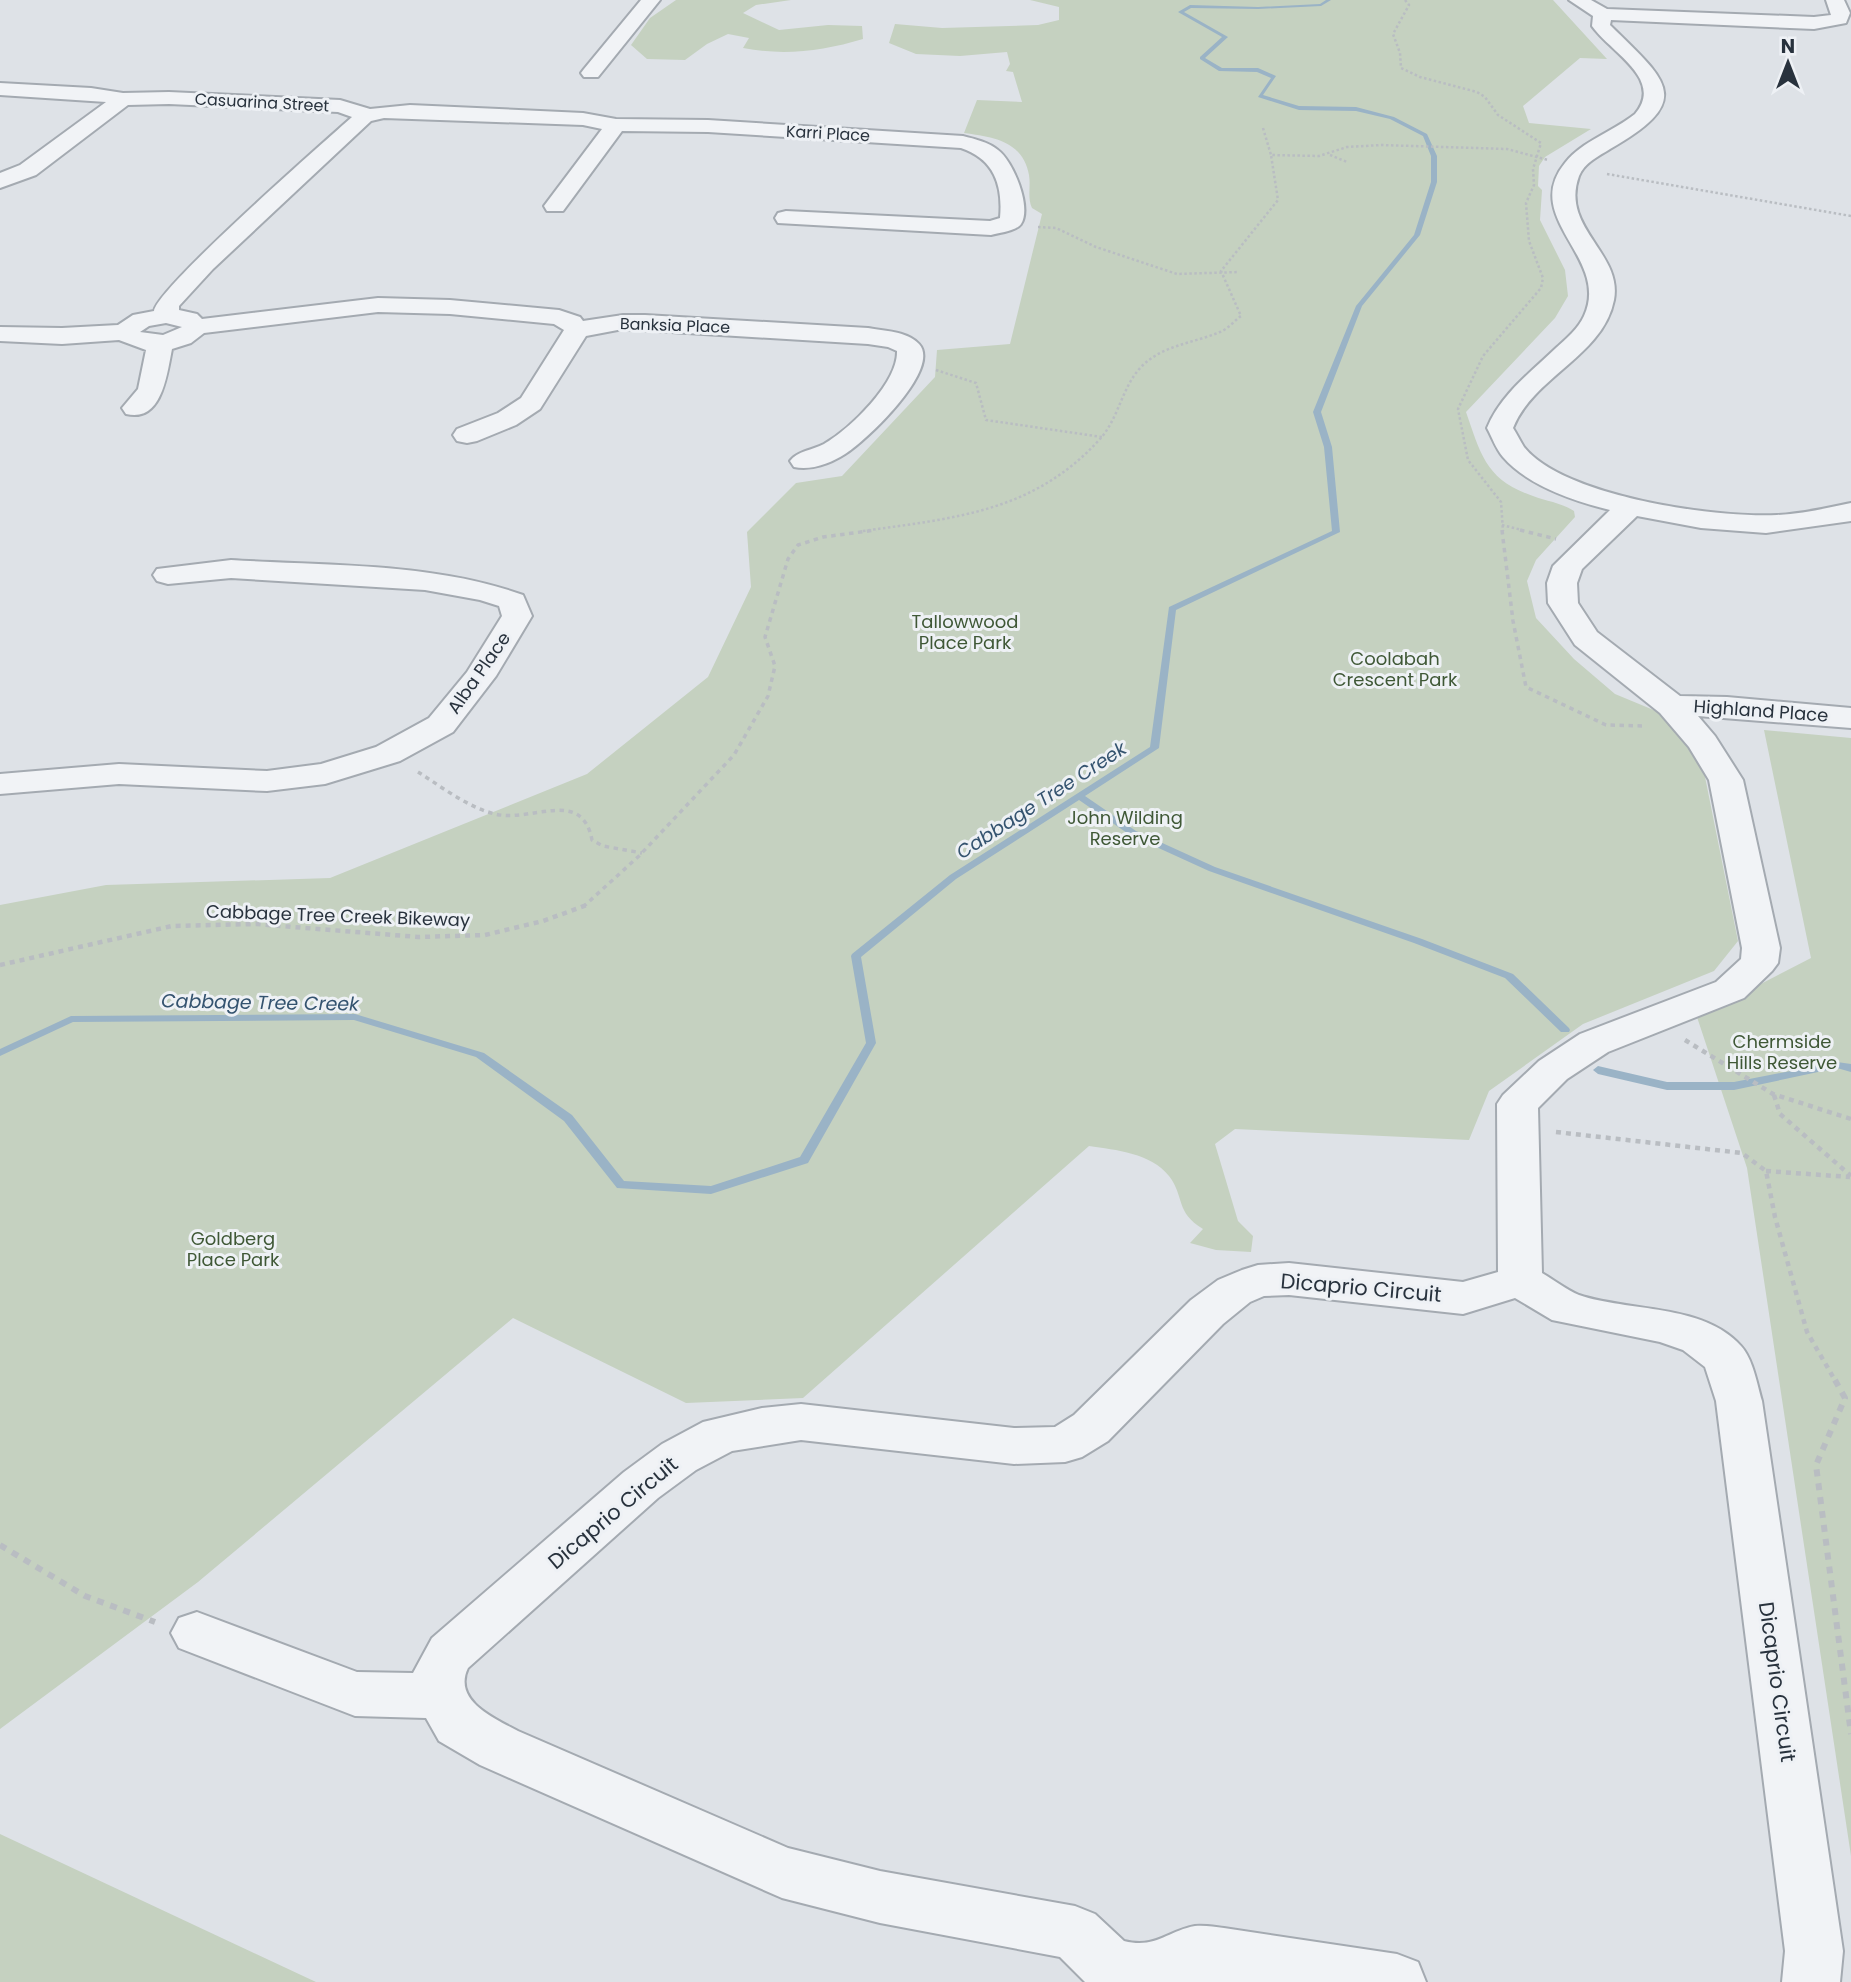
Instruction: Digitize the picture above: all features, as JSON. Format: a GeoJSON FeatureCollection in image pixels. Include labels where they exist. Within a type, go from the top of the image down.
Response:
{"type":"FeatureCollection","features":[{"type":"Feature","properties":{"kind":"street"},"geometry":{"type":"LineString","coordinates":[[591,73],[651,0]]}},
{"type":"Feature","properties":{"kind":"street"},"geometry":{"type":"LineString","coordinates":[[1578,0],[1603,14],[1814,23],[1845,20],[1835,0]]}},
{"type":"Feature","properties":{"kind":"street"},"geometry":{"type":"LineString","coordinates":[[1603,14],[1601,26],[1651,78],[1657,98],[1652,110],[1639,123],[1619,133],[1574,165],[1569,176],[1564,191],[1568,215],[1601,272],[1603,292],[1598,313],[1589,331],[1510,406],[1500,428],[1508,448],[1535,470],[1555,481],[1630,507],[1704,521],[1767,524],[1851,512]]}},
{"type":"Feature","properties":{"kind":"street","name":"Casuarina Street"},"geometry":{"type":"LineString","coordinates":[[0,89],[91,93],[123,99],[169,98],[340,106],[355,110],[364,117],[205,264],[167,304],[166,316]]}},
{"type":"Feature","properties":{"kind":"street"},"geometry":{"type":"LineString","coordinates":[[0,181],[38,164],[123,99]]}},
{"type":"Feature","properties":{"kind":"street","name":"Karri Place"},"geometry":{"type":"LineString","coordinates":[[364,117],[410,111],[583,120],[616,125],[695,126],[963,142],[979,147],[994,157],[1001,170],[1009,186],[1013,214],[1011,222],[1006,226]]}},
{"type":"Feature","properties":{"kind":"street"},"geometry":{"type":"LineString","coordinates":[[555,206],[616,125]]}},
{"type":"Feature","properties":{"kind":"street"},"geometry":{"type":"LineString","coordinates":[[786,218],[966,228],[1006,226]]}},
{"type":"Feature","properties":{"kind":"street"},"geometry":{"type":"LineString","coordinates":[[127,332],[136,341],[160,342],[184,337],[196,327],[348,307],[409,305],[559,317],[571,322],[577,330],[531,403],[507,419],[467,435]]}},
{"type":"Feature","properties":{"kind":"street"},"geometry":{"type":"LineString","coordinates":[[0,334],[62,336],[127,332],[136,323],[166,316],[188,319],[196,327]]}},
{"type":"Feature","properties":{"kind":"street","name":"Banksia Place"},"geometry":{"type":"LineString","coordinates":[[577,330],[603,324],[645,321],[868,336],[895,340],[909,348],[912,356],[908,368]]}},
{"type":"Feature","properties":{"kind":"street"},"geometry":{"type":"LineString","coordinates":[[135,408],[151,391],[160,342]]}},
{"type":"Feature","properties":{"kind":"street"},"geometry":{"type":"LineString","coordinates":[[804,461],[838,447],[891,397],[908,368]]}},
{"type":"Feature","properties":{"kind":"street"},"geometry":{"type":"LineString","coordinates":[[1520,1281],[1517,1104],[1553,1070],[1594,1043],[1730,990],[1759,963],[1761,948],[1726,780],[1681,717],[1586,638],[1563,603],[1562,583],[1568,566],[1630,507]]}},
{"type":"Feature","properties":{"kind":"street","name":"Alba Place"},"geometry":{"type":"LineString","coordinates":[[0,784],[118,774],[267,781],[325,774],[388,754],[441,726],[461,703],[517,616],[512,601],[487,592],[425,581],[231,569],[168,575]]}},
{"type":"Feature","properties":{"kind":"street","name":"Highland Place"},"geometry":{"type":"LineString","coordinates":[[1681,717],[1727,707],[1851,718]]}},
{"type":"Feature","properties":{"kind":"street","name":"Dicaprio Circuit"},"geometry":{"type":"LineString","coordinates":[[441,1696],[439,1674],[450,1653],[641,1485],[679,1457],[720,1435],[762,1426],[802,1422],[1014,1446],[1065,1444],[1091,1428],[1112,1410],[1208,1312],[1234,1292],[1258,1281],[1289,1279],[1463,1298],[1520,1281],[1568,1309],[1664,1326],[1699,1338],[1725,1358],[1739,1401],[1814,1951],[1811,1982]]}},
{"type":"Feature","properties":{"kind":"street"},"geometry":{"type":"LineString","coordinates":[[197,1633],[355,1694],[441,1696],[458,1725],[499,1748],[782,1872],[880,1897],[1075,1934],[1107,1964],[1129,1976],[1157,1970],[1196,1953],[1397,1982]]}},
{"type":"Feature","properties":{"kind":"path"},"geometry":{"type":"LineString","coordinates":[[1329,155],[1347,147],[1473,147],[1507,149],[1535,158],[1541,143],[1498,115],[1485,97],[1477,92],[1420,77],[1401,68],[1400,53],[1393,34],[1409,5],[1405,0]]}},
{"type":"Feature","properties":{"kind":"path"},"geometry":{"type":"LineString","coordinates":[[1220,271],[1278,200],[1271,155],[1263,128]]}},
{"type":"Feature","properties":{"kind":"path"},"geometry":{"type":"LineString","coordinates":[[1271,155],[1329,155],[1347,162]]}},
{"type":"Feature","properties":{"kind":"path"},"geometry":{"type":"LineString","coordinates":[[1599,173],[1851,216]]}},
{"type":"Feature","properties":{"kind":"path"},"geometry":{"type":"LineString","coordinates":[[1006,226],[1056,228],[1096,247],[1177,274],[1239,272]]}},
{"type":"Feature","properties":{"kind":"path","name":"Cabbage Tree Creek Bikeway"},"geometry":{"type":"LineString","coordinates":[[0,965],[172,926],[256,924],[418,937],[485,934],[543,921],[587,905],[642,853],[734,755],[768,696],[775,666],[765,637],[788,559],[798,545],[823,537],[958,518],[1002,505],[1067,472],[1102,437],[1115,417],[1130,383],[1142,366],[1161,352],[1223,331],[1241,316],[1220,271]]}},
{"type":"Feature","properties":{"kind":"path"},"geometry":{"type":"LineString","coordinates":[[908,368],[940,371],[976,383],[986,420],[1102,437]]}},
{"type":"Feature","properties":{"kind":"path"},"geometry":{"type":"LineString","coordinates":[[1502,525],[1563,541]]}},
{"type":"Feature","properties":{"kind":"path"},"geometry":{"type":"LineString","coordinates":[[1526,687],[1606,725],[1681,717]]}},
{"type":"Feature","properties":{"kind":"path"},"geometry":{"type":"LineString","coordinates":[[388,754],[473,806],[504,816],[539,815],[565,810],[580,813],[589,824],[592,840],[603,846],[642,853]]}},
{"type":"Feature","properties":{"kind":"path"},"geometry":{"type":"LineString","coordinates":[[1726,1064],[1773,1094],[1851,1119]]}},
{"type":"Feature","properties":{"kind":"path"},"geometry":{"type":"LineString","coordinates":[[1773,1094],[1780,1114],[1851,1177]]}},
{"type":"Feature","properties":{"kind":"path"},"geometry":{"type":"LineString","coordinates":[[1766,1171],[1851,1177]]}},
{"type":"Feature","properties":{"kind":"path"},"geometry":{"type":"LineString","coordinates":[[0,1545],[85,1596],[140,1618],[197,1633]]}},
{"type":"Feature","properties":{"kind":"green space"},"geometry":{"type":"Polygon","coordinates":[[[676,0],[791,0],[756,5],[743,13],[779,30],[828,25],[862,26],[863,39],[833,47],[773,52],[743,48],[749,38],[728,34],[707,44],[685,60],[647,59],[631,45],[650,18],[676,0]]]}},
{"type":"Feature","properties":{"kind":"green space","name":"John Wilding Reserve"},"geometry":{"type":"Polygon","coordinates":[[[1030,0],[1553,0],[1607,59],[1580,58],[1523,106],[1529,123],[1591,129],[1545,157],[1539,166],[1538,186],[1542,190],[1540,220],[1565,270],[1568,296],[1555,318],[1466,412],[1481,453],[1495,474],[1517,490],[1574,511],[1575,517],[1536,560],[1527,581],[1536,618],[1574,659],[1615,694],[1656,711],[1682,734],[1701,757],[1738,941],[1714,971],[1583,1024],[1489,1091],[1469,1140],[1235,1129],[1215,1144],[1238,1221],[1253,1236],[1251,1252],[1216,1250],[1190,1243],[1203,1229],[1188,1216],[1174,1184],[1162,1168],[1143,1157],[1089,1146],[803,1398],[686,1403],[513,1318],[198,1582],[0,1729],[0,905],[106,885],[330,878],[587,774],[708,677],[751,587],[747,532],[796,483],[842,476],[935,377],[937,350],[1010,344],[1042,214],[1032,208],[1029,175],[1020,155],[996,139],[964,133],[977,100],[1022,102],[1013,72],[1006,71],[1010,64],[1007,52],[960,56],[916,54],[889,43],[895,24],[942,28],[1038,25],[1059,20],[1059,7],[1030,0]]]}},
{"type":"Feature","properties":{"kind":"green space","name":"Chermside Hills Reserve"},"geometry":{"type":"Polygon","coordinates":[[[1764,730],[1851,738],[1851,1856],[1747,1168],[1697,1017],[1811,958],[1764,730]]]}},
{"type":"Feature","properties":{"kind":"green space"},"geometry":{"type":"Polygon","coordinates":[[[0,1834],[316,1982],[0,1982],[0,1834]]]}},
{"type":"Feature","properties":{"kind":"waterway","name":"Cabbage Tree Creek"},"geometry":{"type":"LineString","coordinates":[[1079,796],[1154,748],[1172,609],[1336,532],[1328,447],[1317,412],[1359,306],[1417,235],[1434,182],[1434,156],[1425,135],[1392,118],[1356,109],[1299,108],[1260,96],[1274,77],[1258,70],[1221,70],[1202,58],[1225,37],[1181,12],[1190,6],[1258,8],[1321,5],[1329,0]]}},
{"type":"Feature","properties":{"kind":"waterway","name":"Cabbage Tree Creek"},"geometry":{"type":"LineString","coordinates":[[0,1053],[71,1019],[355,1017],[480,1055],[568,1118],[621,1185],[711,1190],[804,1160],[871,1043],[856,956],[953,877],[1079,796]]}},
{"type":"Feature","properties":{"kind":"waterway"},"geometry":{"type":"LineString","coordinates":[[1079,796],[1133,833],[1212,869],[1509,976],[1565,1030]]}},
{"type":"Feature","properties":{"kind":"waterway"},"geometry":{"type":"LineString","coordinates":[[1598,1070],[1667,1086],[1734,1086],[1837,1065],[1851,1068]]}},
{"type":"Feature","properties":{"kind":"park label","name":"Tallowwood Place Park"},"geometry":{"type":"Point","coordinates":[965,632]}},
{"type":"Feature","properties":{"kind":"park label","name":"Coolabah Crescent Park"},"geometry":{"type":"Point","coordinates":[1395,669]}},
{"type":"Feature","properties":{"kind":"park label","name":"Goldberg Place Park"},"geometry":{"type":"Point","coordinates":[233,1249]}}]}
